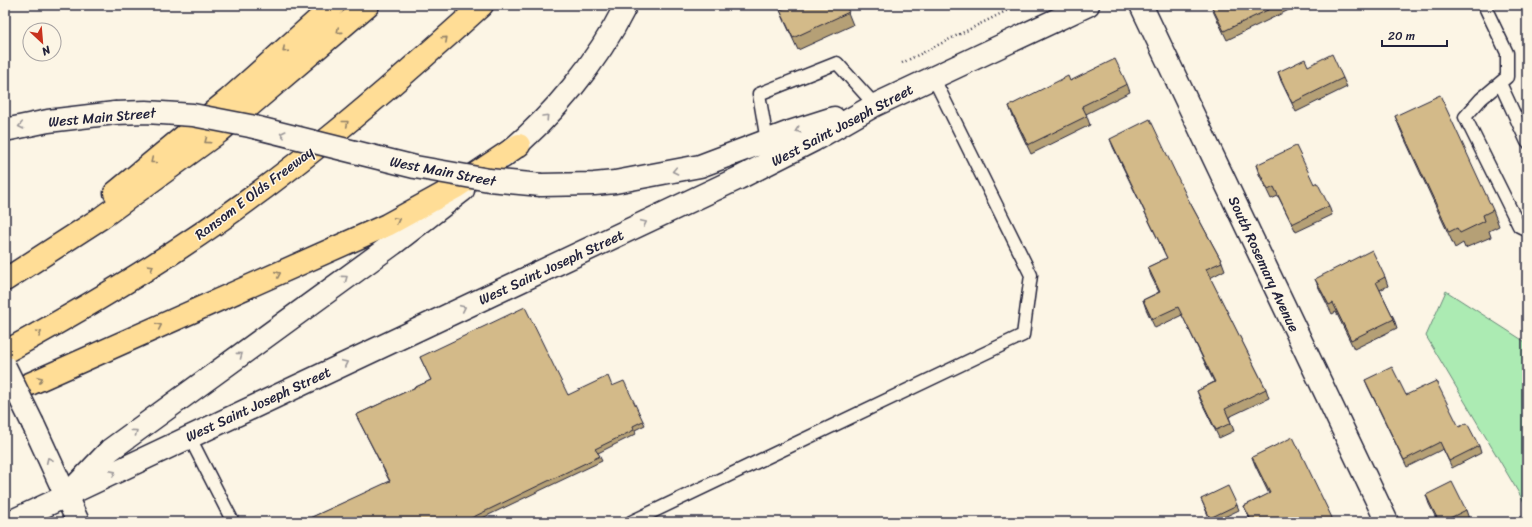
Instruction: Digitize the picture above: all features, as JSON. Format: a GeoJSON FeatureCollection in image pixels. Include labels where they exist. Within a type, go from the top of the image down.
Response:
{"type":"FeatureCollection","features":[{"type":"Feature","properties":{"kind":"highway"},"geometry":{"type":"LineString","coordinates":[[32,263],[228,100],[334,5]]}},
{"type":"Feature","properties":{"kind":"highway"},"geometry":{"type":"LineString","coordinates":[[5,280],[101,218],[219,132],[368,5]]}},
{"type":"Feature","properties":{"kind":"highway","name":"Ransom E Olds Freeway"},"geometry":{"type":"LineString","coordinates":[[5,352],[122,285],[228,214],[282,175],[372,102],[482,5]]}},
{"type":"Feature","properties":{"kind":"highway"},"geometry":{"type":"LineString","coordinates":[[5,395],[387,225],[456,187],[519,145]]}},
{"type":"Feature","properties":{"kind":"street"},"geometry":{"type":"LineString","coordinates":[[66,496],[110,450],[399,239],[519,145],[559,103],[579,78],[626,5]]}},
{"type":"Feature","properties":{"kind":"street","name":"West Saint Joseph Street"},"geometry":{"type":"LineString","coordinates":[[10,522],[739,178],[814,140],[875,105],[1088,5]]}},
{"type":"Feature","properties":{"kind":"street","name":"South Rosemary Avenue"},"geometry":{"type":"LineString","coordinates":[[1141,5],[1387,522]]}},
{"type":"Feature","properties":{"kind":"street","name":"West Main Street"},"geometry":{"type":"LineString","coordinates":[[5,130],[61,119],[115,113],[146,112],[192,115],[250,126],[415,167],[489,180],[541,185],[594,184],[646,177],[700,166],[767,141],[875,105]]}},
{"type":"Feature","properties":{"kind":"street"},"geometry":{"type":"LineString","coordinates":[[5,367],[78,522]]}},
{"type":"Feature","properties":{"kind":"lane"},"geometry":{"type":"LineString","coordinates":[[1484,5],[1507,53],[1507,77],[1481,99],[1465,117],[1519,226],[1527,230]]}},
{"type":"Feature","properties":{"kind":"lane"},"geometry":{"type":"LineString","coordinates":[[767,141],[759,94],[836,63],[875,105]]}},
{"type":"Feature","properties":{"kind":"lane"},"geometry":{"type":"LineString","coordinates":[[631,522],[1023,335],[1032,275],[933,77]]}},
{"type":"Feature","properties":{"kind":"lane"},"geometry":{"type":"LineString","coordinates":[[1500,83],[1527,142]]}},
{"type":"Feature","properties":{"kind":"lane"},"geometry":{"type":"LineString","coordinates":[[190,436],[233,522]]}},
{"type":"Feature","properties":{"kind":"path"},"geometry":{"type":"LineString","coordinates":[[902,63],[1018,5]]}},
{"type":"Feature","properties":{"kind":"green space"},"geometry":{"type":"Polygon","coordinates":[[[1446,291],[1527,343],[1527,507],[1426,336],[1446,291]]]}},
{"type":"Feature","properties":{"kind":"building"},"geometry":{"type":"Polygon","coordinates":[[[786,5],[845,5],[849,12],[793,38],[780,10],[787,7],[786,5]]]}},
{"type":"Feature","properties":{"kind":"building"},"geometry":{"type":"Polygon","coordinates":[[[1211,5],[1278,5],[1224,31],[1211,5]]]}},
{"type":"Feature","properties":{"kind":"building"},"geometry":{"type":"Polygon","coordinates":[[[1332,54],[1343,78],[1292,103],[1278,72],[1305,59],[1308,66],[1332,54]]]}},
{"type":"Feature","properties":{"kind":"building"},"geometry":{"type":"Polygon","coordinates":[[[1115,59],[1127,84],[1082,106],[1087,116],[1028,145],[1009,106],[1068,76],[1070,81],[1115,59]]]}},
{"type":"Feature","properties":{"kind":"building"},"geometry":{"type":"Polygon","coordinates":[[[1440,95],[1493,210],[1483,215],[1485,221],[1460,233],[1457,228],[1449,232],[1395,116],[1440,95]]]}},
{"type":"Feature","properties":{"kind":"building"},"geometry":{"type":"Polygon","coordinates":[[[1150,119],[1188,199],[1222,262],[1206,269],[1266,389],[1225,409],[1231,423],[1216,430],[1197,391],[1215,382],[1178,307],[1152,319],[1143,300],[1160,292],[1148,267],[1167,258],[1110,139],[1150,119]]]}},
{"type":"Feature","properties":{"kind":"building"},"geometry":{"type":"Polygon","coordinates":[[[1296,146],[1314,184],[1317,182],[1329,206],[1292,224],[1274,187],[1268,190],[1256,165],[1296,146]]]}},
{"type":"Feature","properties":{"kind":"building"},"geometry":{"type":"Polygon","coordinates":[[[1372,250],[1385,277],[1376,282],[1394,319],[1351,340],[1333,303],[1329,305],[1315,279],[1372,250]]]}},
{"type":"Feature","properties":{"kind":"building"},"geometry":{"type":"Polygon","coordinates":[[[525,307],[568,395],[608,376],[612,386],[624,381],[643,421],[633,426],[634,430],[595,449],[600,456],[463,522],[301,522],[390,481],[356,415],[431,380],[420,357],[525,307]]]}},
{"type":"Feature","properties":{"kind":"building"},"geometry":{"type":"Polygon","coordinates":[[[1392,367],[1406,395],[1436,381],[1459,427],[1467,423],[1479,446],[1449,461],[1440,442],[1404,460],[1365,380],[1392,367]]]}},
{"type":"Feature","properties":{"kind":"building"},"geometry":{"type":"Polygon","coordinates":[[[1293,437],[1334,522],[1282,522],[1280,518],[1271,522],[1252,522],[1244,506],[1270,493],[1252,457],[1293,437]]]}},
{"type":"Feature","properties":{"kind":"building"},"geometry":{"type":"Polygon","coordinates":[[[1452,482],[1466,510],[1442,522],[1439,522],[1426,495],[1452,482]]]}},
{"type":"Feature","properties":{"kind":"building"},"geometry":{"type":"Polygon","coordinates":[[[1228,486],[1237,505],[1210,518],[1201,499],[1228,486]]]}}]}
